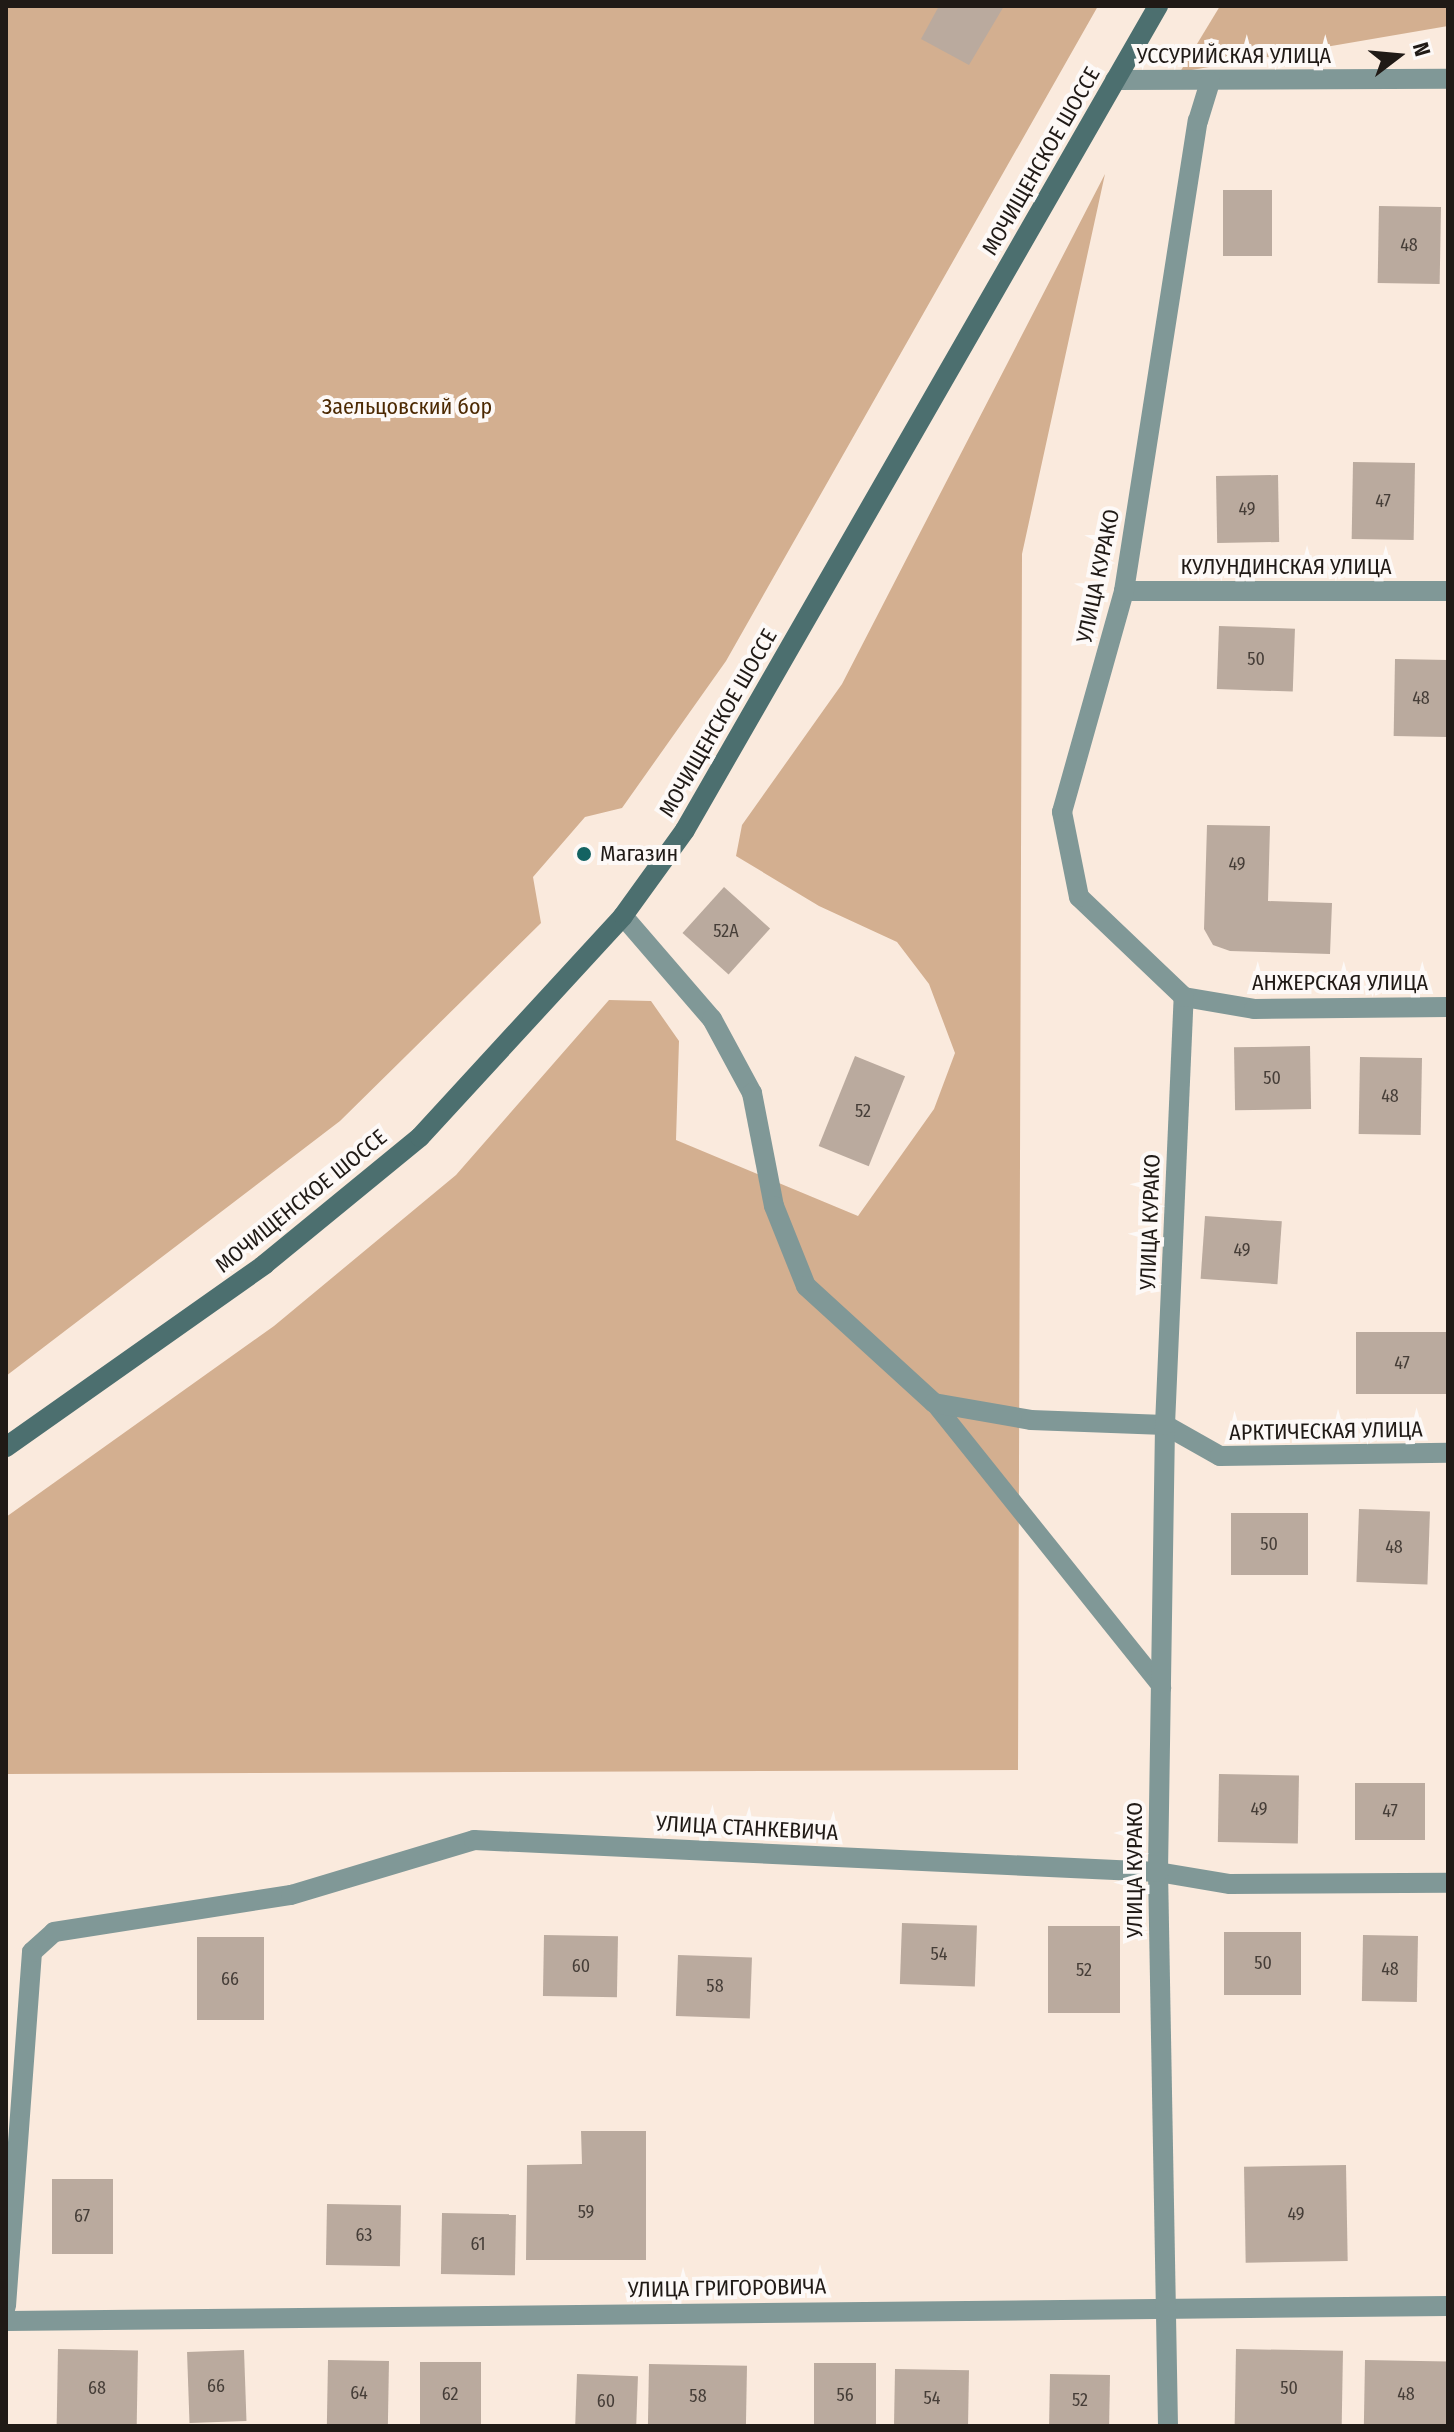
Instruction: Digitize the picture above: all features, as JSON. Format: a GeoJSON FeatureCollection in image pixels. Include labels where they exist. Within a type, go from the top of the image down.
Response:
{"type":"FeatureCollection","features":[{"type":"Feature","properties":{"kind":"street","name":"МОЧИЩЕНСКОЕ ШОССЕ"},"geometry":{"type":"LineString","coordinates":[[6,1447],[265,1264],[420,1137],[623,916],[685,830],[1158,6]]}},
{"type":"Feature","properties":{"kind":"street","name":"УССУРИЙСКАЯ УЛИЦА"},"geometry":{"type":"LineString","coordinates":[[1115,80],[1448,79]]}},
{"type":"Feature","properties":{"kind":"street","name":"УЛИЦА КУРАКО"},"geometry":{"type":"LineString","coordinates":[[1168,2426],[1158,1872],[1165,1425],[1184,997],[1079,897],[1062,812],[1124,591],[1198,121],[1210,82]]}},
{"type":"Feature","properties":{"kind":"street","name":"КУЛУНДИНСКАЯ УЛИЦА"},"geometry":{"type":"LineString","coordinates":[[1124,591],[1448,591]]}},
{"type":"Feature","properties":{"kind":"street"},"geometry":{"type":"LineString","coordinates":[[623,916],[712,1019],[752,1093],[774,1206],[806,1286],[934,1403],[1031,1420],[1165,1425]]}},
{"type":"Feature","properties":{"kind":"street","name":"АНЖЕРСКАЯ УЛИЦА"},"geometry":{"type":"LineString","coordinates":[[1184,997],[1254,1009],[1448,1007]]}},
{"type":"Feature","properties":{"kind":"street","name":"АРКТИЧЕСКАЯ УЛИЦА"},"geometry":{"type":"LineString","coordinates":[[1165,1425],[1220,1456],[1448,1453]]}},
{"type":"Feature","properties":{"kind":"street","name":"УЛИЦА СТАНКЕВИЧА"},"geometry":{"type":"LineString","coordinates":[[6,2306],[32,1952],[54,1932],[291,1895],[474,1840],[1158,1872],[1230,1884],[1448,1883]]}},
{"type":"Feature","properties":{"kind":"street","name":"УЛИЦА ГРИГОРОВИЧА"},"geometry":{"type":"LineString","coordinates":[[6,2321],[1165,2306],[1448,2306]]}},
{"type":"Feature","properties":{"kind":"lane"},"geometry":{"type":"LineString","coordinates":[[934,1403],[1162,1688]]}},
{"type":"Feature","properties":{"kind":"green space","name":"Заельцовский бор"},"geometry":{"type":"Polygon","coordinates":[[[6,6],[1098,6],[726,661],[622,808],[585,817],[533,877],[541,923],[340,1121],[6,1376],[6,6]]]}},
{"type":"Feature","properties":{"kind":"green space"},"geometry":{"type":"Polygon","coordinates":[[[1220,6],[1448,6],[1448,26],[1180,72],[1220,6]]]}},
{"type":"Feature","properties":{"kind":"green space"},"geometry":{"type":"Polygon","coordinates":[[[1105,174],[1022,554],[1018,1770],[6,1774],[6,1517],[274,1326],[456,1175],[609,1000],[651,1001],[679,1041],[676,1140],[858,1216],[934,1109],[955,1053],[929,984],[897,942],[819,906],[736,856],[742,825],[842,684],[1105,174]]]}},
{"type":"Feature","properties":{"kind":"building"},"geometry":{"type":"Polygon","coordinates":[[[939,6],[1004,6],[969,65],[921,39],[939,6]]]}},
{"type":"Feature","properties":{"kind":"building"},"geometry":{"type":"Polygon","coordinates":[[[1223,190],[1272,190],[1272,256],[1223,256],[1223,190]]]}},
{"type":"Feature","properties":{"kind":"building"},"geometry":{"type":"Polygon","coordinates":[[[1379,206],[1441,207],[1440,284],[1378,283],[1379,206]]]}},
{"type":"Feature","properties":{"kind":"building"},"geometry":{"type":"Polygon","coordinates":[[[1353,462],[1415,463],[1414,540],[1352,539],[1353,462]]]}},
{"type":"Feature","properties":{"kind":"building"},"geometry":{"type":"Polygon","coordinates":[[[1278,475],[1279,542],[1217,543],[1216,476],[1278,475]]]}},
{"type":"Feature","properties":{"kind":"building"},"geometry":{"type":"Polygon","coordinates":[[[1219,626],[1295,629],[1293,692],[1217,689],[1219,626]]]}},
{"type":"Feature","properties":{"kind":"building"},"geometry":{"type":"Polygon","coordinates":[[[1395,659],[1448,660],[1447,737],[1394,736],[1395,659]]]}},
{"type":"Feature","properties":{"kind":"building"},"geometry":{"type":"Polygon","coordinates":[[[1207,825],[1270,826],[1268,901],[1332,903],[1330,954],[1230,951],[1213,945],[1204,929],[1207,825]]]}},
{"type":"Feature","properties":{"kind":"building"},"geometry":{"type":"Polygon","coordinates":[[[724,887],[770,928],[729,975],[683,933],[724,887]]]}},
{"type":"Feature","properties":{"kind":"building"},"geometry":{"type":"Polygon","coordinates":[[[1310,1046],[1311,1109],[1235,1110],[1234,1047],[1310,1046]]]}},
{"type":"Feature","properties":{"kind":"building"},"geometry":{"type":"Polygon","coordinates":[[[855,1056],[905,1076],[869,1166],[819,1146],[855,1056]]]}},
{"type":"Feature","properties":{"kind":"building"},"geometry":{"type":"Polygon","coordinates":[[[1360,1057],[1422,1058],[1421,1135],[1359,1134],[1360,1057]]]}},
{"type":"Feature","properties":{"kind":"building"},"geometry":{"type":"Polygon","coordinates":[[[1205,1216],[1282,1221],[1277,1284],[1201,1279],[1205,1216]]]}},
{"type":"Feature","properties":{"kind":"building"},"geometry":{"type":"Polygon","coordinates":[[[1356,1332],[1448,1332],[1448,1394],[1356,1394],[1356,1332]]]}},
{"type":"Feature","properties":{"kind":"building"},"geometry":{"type":"Polygon","coordinates":[[[1359,1509],[1430,1511],[1427,1584],[1356,1582],[1359,1509]]]}},
{"type":"Feature","properties":{"kind":"building"},"geometry":{"type":"Polygon","coordinates":[[[1231,1513],[1308,1513],[1308,1575],[1231,1575],[1231,1513]]]}},
{"type":"Feature","properties":{"kind":"building"},"geometry":{"type":"Polygon","coordinates":[[[1219,1774],[1299,1775],[1298,1843],[1218,1842],[1219,1774]]]}},
{"type":"Feature","properties":{"kind":"building"},"geometry":{"type":"Polygon","coordinates":[[[1355,1783],[1425,1783],[1425,1840],[1355,1840],[1355,1783]]]}},
{"type":"Feature","properties":{"kind":"building"},"geometry":{"type":"Polygon","coordinates":[[[902,1923],[977,1926],[975,1987],[900,1984],[902,1923]]]}},
{"type":"Feature","properties":{"kind":"building"},"geometry":{"type":"Polygon","coordinates":[[[1048,1926],[1120,1926],[1120,2013],[1048,2013],[1048,1926]]]}},
{"type":"Feature","properties":{"kind":"building"},"geometry":{"type":"Polygon","coordinates":[[[1224,1932],[1301,1932],[1301,1995],[1224,1995],[1224,1932]]]}},
{"type":"Feature","properties":{"kind":"building"},"geometry":{"type":"Polygon","coordinates":[[[544,1935],[618,1936],[617,1997],[543,1996],[544,1935]]]}},
{"type":"Feature","properties":{"kind":"building"},"geometry":{"type":"Polygon","coordinates":[[[1363,1935],[1418,1936],[1417,2002],[1362,2001],[1363,1935]]]}},
{"type":"Feature","properties":{"kind":"building"},"geometry":{"type":"Polygon","coordinates":[[[197,1937],[264,1937],[264,2020],[197,2020],[197,1937]]]}},
{"type":"Feature","properties":{"kind":"building"},"geometry":{"type":"Polygon","coordinates":[[[678,1955],[752,1958],[750,2019],[676,2016],[678,1955]]]}},
{"type":"Feature","properties":{"kind":"building"},"geometry":{"type":"Polygon","coordinates":[[[581,2131],[646,2131],[646,2260],[526,2260],[527,2165],[582,2164],[581,2131]]]}},
{"type":"Feature","properties":{"kind":"building"},"geometry":{"type":"Polygon","coordinates":[[[1346,2165],[1348,2261],[1246,2263],[1244,2167],[1346,2165]]]}},
{"type":"Feature","properties":{"kind":"building"},"geometry":{"type":"Polygon","coordinates":[[[52,2179],[113,2179],[113,2254],[52,2254],[52,2179]]]}},
{"type":"Feature","properties":{"kind":"building"},"geometry":{"type":"Polygon","coordinates":[[[327,2204],[401,2205],[400,2266],[326,2265],[327,2204]]]}},
{"type":"Feature","properties":{"kind":"building"},"geometry":{"type":"Polygon","coordinates":[[[442,2213],[516,2214],[515,2275],[441,2274],[442,2213]]]}},
{"type":"Feature","properties":{"kind":"building"},"geometry":{"type":"Polygon","coordinates":[[[58,2349],[138,2350],[137,2426],[57,2426],[58,2349]]]}},
{"type":"Feature","properties":{"kind":"building"},"geometry":{"type":"Polygon","coordinates":[[[1236,2349],[1343,2351],[1342,2426],[1235,2426],[1236,2349]]]}},
{"type":"Feature","properties":{"kind":"building"},"geometry":{"type":"Polygon","coordinates":[[[244,2350],[246,2421],[190,2423],[187,2352],[244,2350]]]}},
{"type":"Feature","properties":{"kind":"building"},"geometry":{"type":"Polygon","coordinates":[[[328,2360],[389,2361],[388,2426],[327,2426],[328,2360]]]}},
{"type":"Feature","properties":{"kind":"building"},"geometry":{"type":"Polygon","coordinates":[[[1365,2360],[1448,2361],[1447,2426],[1364,2426],[1365,2360]]]}},
{"type":"Feature","properties":{"kind":"building"},"geometry":{"type":"Polygon","coordinates":[[[420,2362],[481,2362],[481,2426],[420,2426],[420,2362]]]}},
{"type":"Feature","properties":{"kind":"building"},"geometry":{"type":"Polygon","coordinates":[[[814,2363],[876,2363],[876,2426],[814,2426],[814,2363]]]}},
{"type":"Feature","properties":{"kind":"building"},"geometry":{"type":"Polygon","coordinates":[[[649,2364],[747,2366],[746,2426],[648,2426],[649,2364]]]}},
{"type":"Feature","properties":{"kind":"building"},"geometry":{"type":"Polygon","coordinates":[[[895,2369],[969,2370],[968,2426],[894,2426],[895,2369]]]}},
{"type":"Feature","properties":{"kind":"building"},"geometry":{"type":"Polygon","coordinates":[[[577,2374],[638,2376],[636,2426],[575,2426],[577,2374]]]}},
{"type":"Feature","properties":{"kind":"building"},"geometry":{"type":"Polygon","coordinates":[[[1050,2374],[1110,2375],[1109,2426],[1049,2426],[1050,2374]]]}},
{"type":"Feature","properties":{"kind":"place","name":"Магазин"},"geometry":{"type":"Point","coordinates":[584,854]}}]}
